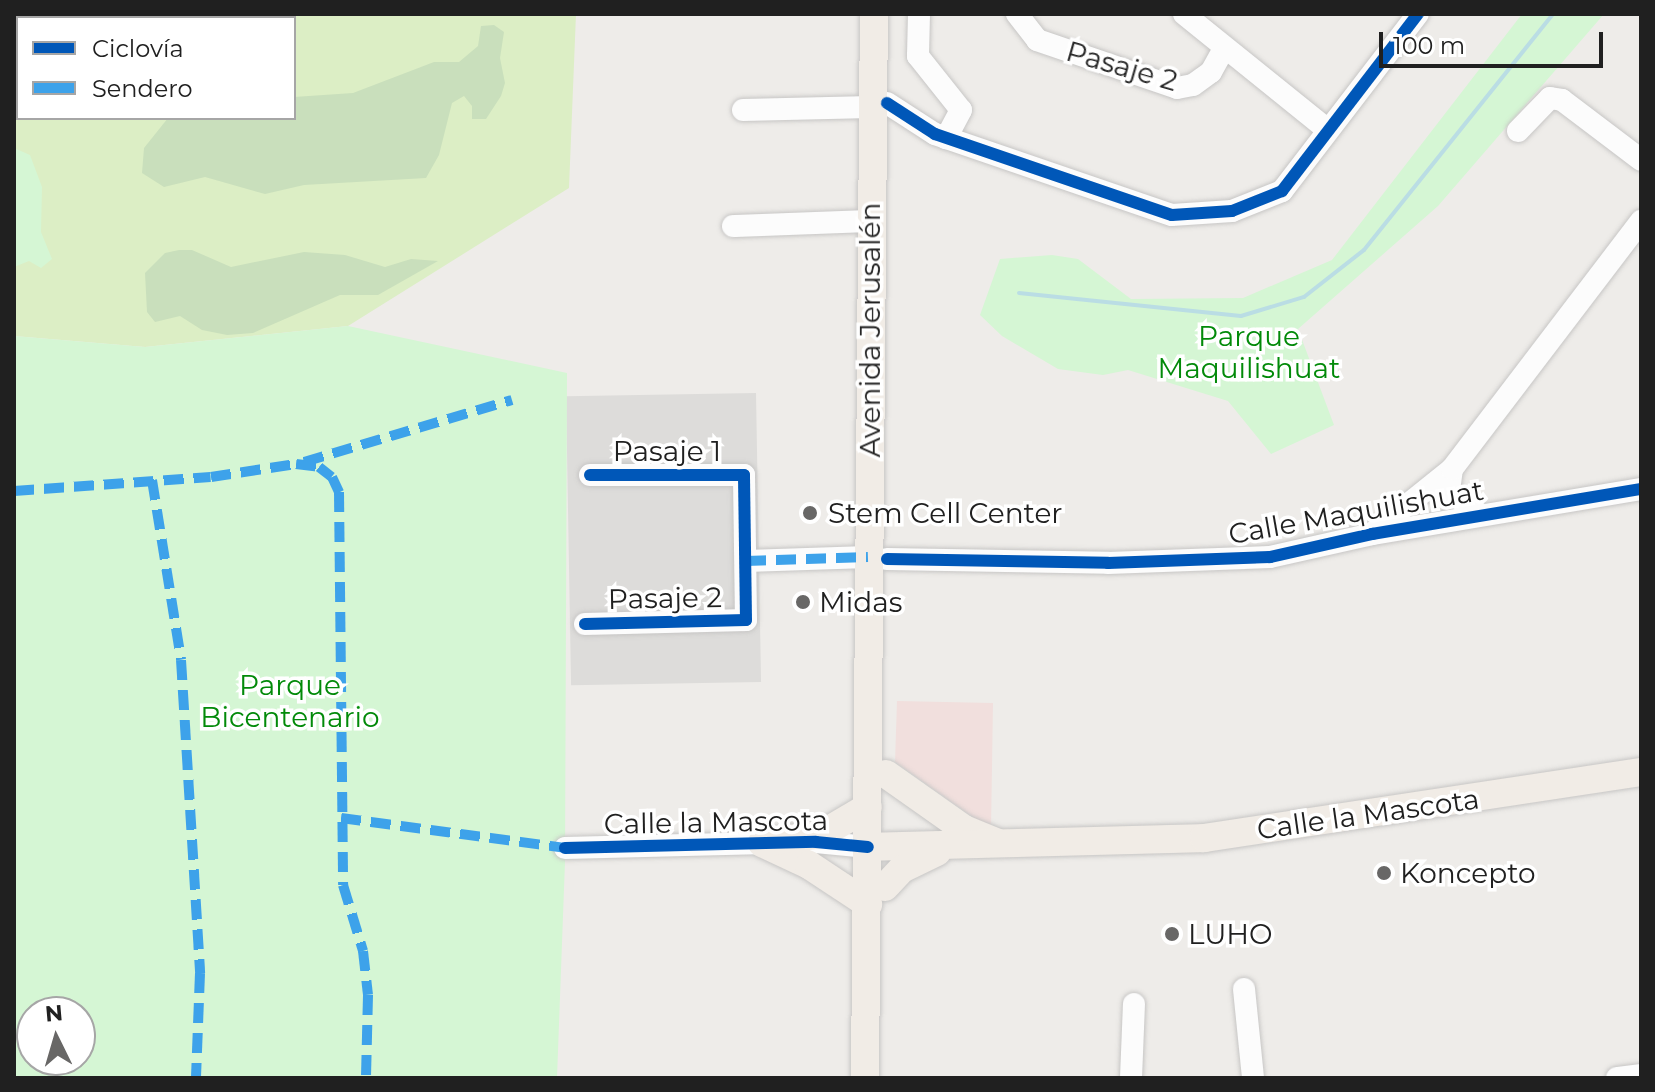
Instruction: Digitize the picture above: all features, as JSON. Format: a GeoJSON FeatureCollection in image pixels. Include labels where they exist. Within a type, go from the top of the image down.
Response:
{"type":"FeatureCollection","features":[{"type":"Feature","properties":{"kind":"main road","name":"Avenida Jerusalén"},"geometry":{"type":"LineString","coordinates":[[874,14],[879,105],[878,558],[868,807],[876,848]]}},
{"type":"Feature","properties":{"kind":"main road","name":"Avenida Jerusalén"},"geometry":{"type":"LineString","coordinates":[[882,1078],[876,848],[886,774],[871,221],[886,14]]}},
{"type":"Feature","properties":{"kind":"main road","name":"Calle la Mascota"},"geometry":{"type":"LineString","coordinates":[[876,848],[1010,847],[1204,838],[1641,772]]}},
{"type":"Feature","properties":{"kind":"main road"},"geometry":{"type":"LineString","coordinates":[[886,774],[964,829],[1010,847]]}},
{"type":"Feature","properties":{"kind":"main road"},"geometry":{"type":"LineString","coordinates":[[762,843],[822,834],[868,807]]}},
{"type":"Feature","properties":{"kind":"main road"},"geometry":{"type":"LineString","coordinates":[[762,843],[876,895],[913,862],[947,848]]}},
{"type":"Feature","properties":{"kind":"main road","name":"Avenida Jerusalén"},"geometry":{"type":"LineString","coordinates":[[865,1078],[876,895]]}},
{"type":"Feature","properties":{"kind":"street"},"geometry":{"type":"LineString","coordinates":[[919,14],[918,56],[961,110],[946,138]]}},
{"type":"Feature","properties":{"kind":"street","name":"Pasaje 2"},"geometry":{"type":"LineString","coordinates":[[1017,14],[1037,40],[1177,88],[1193,85],[1211,72],[1224,49]]}},
{"type":"Feature","properties":{"kind":"street"},"geometry":{"type":"LineString","coordinates":[[1184,14],[1328,130]]}},
{"type":"Feature","properties":{"kind":"street"},"geometry":{"type":"LineString","coordinates":[[743,110],[879,105],[946,138],[1172,215],[1232,211],[1282,191],[1418,14]]}},
{"type":"Feature","properties":{"kind":"street"},"geometry":{"type":"LineString","coordinates":[[1518,131],[1550,98],[1562,100],[1641,160]]}},
{"type":"Feature","properties":{"kind":"street"},"geometry":{"type":"LineString","coordinates":[[733,226],[871,221]]}},
{"type":"Feature","properties":{"kind":"street"},"geometry":{"type":"LineString","coordinates":[[1372,534],[1452,469],[1641,221]]}},
{"type":"Feature","properties":{"kind":"street"},"geometry":{"type":"LineString","coordinates":[[1452,469],[1449,491],[1456,501],[1479,514]]}},
{"type":"Feature","properties":{"kind":"street","name":"Pasaje 1"},"geometry":{"type":"LineString","coordinates":[[590,475],[744,475],[746,561]]}},
{"type":"Feature","properties":{"kind":"street","name":"Calle Maquilishuat"},"geometry":{"type":"LineString","coordinates":[[746,561],[878,558],[1184,562],[1270,557],[1479,514],[1641,489]]}},
{"type":"Feature","properties":{"kind":"street","name":"Pasaje 2"},"geometry":{"type":"LineString","coordinates":[[585,624],[746,620],[746,561]]}},
{"type":"Feature","properties":{"kind":"street","name":"Calle la Mascota"},"geometry":{"type":"LineString","coordinates":[[565,848],[762,843],[876,848]]}},
{"type":"Feature","properties":{"kind":"street"},"geometry":{"type":"LineString","coordinates":[[1244,989],[1253,1078]]}},
{"type":"Feature","properties":{"kind":"street"},"geometry":{"type":"LineString","coordinates":[[1131,1078],[1134,1004]]}},
{"type":"Feature","properties":{"kind":"street"},"geometry":{"type":"LineString","coordinates":[[1617,1078],[1641,1075]]}},
{"type":"Feature","properties":{"kind":"shaded area"},"geometry":{"type":"Polygon","coordinates":[[[756,393],[761,682],[571,685],[566,396],[756,393]]]}},
{"type":"Feature","properties":{"kind":"shaded area"},"geometry":{"type":"Polygon","coordinates":[[[897,701],[993,703],[991,830],[895,762],[897,701]]]}},
{"type":"Feature","properties":{"kind":"green space"},"geometry":{"type":"Polygon","coordinates":[[[14,14],[576,14],[569,188],[348,326],[145,347],[14,336],[14,14]]]}},
{"type":"Feature","properties":{"kind":"green space"},"geometry":{"type":"Polygon","coordinates":[[[14,14],[210,14],[16,16],[16,39],[14,14]]]}},
{"type":"Feature","properties":{"kind":"green space","name":"Parque Maquilishuat"},"geometry":{"type":"Polygon","coordinates":[[[1522,14],[1604,14],[1438,206],[1298,329],[1334,425],[1271,454],[1228,401],[1128,370],[1103,375],[1058,369],[1002,336],[980,315],[1000,259],[1052,255],[1078,259],[1131,299],[1243,298],[1332,260],[1522,14]]]}},
{"type":"Feature","properties":{"kind":"green space"},"geometry":{"type":"Polygon","coordinates":[[[494,25],[504,32],[500,58],[505,83],[501,96],[486,119],[472,119],[472,106],[464,96],[452,103],[439,155],[426,178],[304,185],[265,194],[205,177],[164,187],[142,173],[144,148],[166,120],[296,120],[296,97],[353,93],[434,62],[459,62],[478,46],[481,26],[494,25]]]}},
{"type":"Feature","properties":{"kind":"green space"},"geometry":{"type":"Polygon","coordinates":[[[14,148],[30,155],[42,187],[41,232],[52,259],[41,268],[29,261],[14,267],[14,148]]]}},
{"type":"Feature","properties":{"kind":"green space"},"geometry":{"type":"Polygon","coordinates":[[[192,250],[231,267],[304,252],[345,255],[385,267],[411,259],[438,261],[378,295],[340,295],[253,333],[227,335],[202,330],[180,316],[155,322],[147,312],[145,273],[165,253],[192,250]]]}},
{"type":"Feature","properties":{"kind":"green space","name":"Parque Bicentenario"},"geometry":{"type":"Polygon","coordinates":[[[348,326],[567,373],[565,862],[557,1078],[14,1078],[14,336],[145,347],[348,326]]]}},
{"type":"Feature","properties":{"kind":"waterway"},"geometry":{"type":"LineString","coordinates":[[1019,293],[1241,316],[1304,297],[1364,250],[1553,14]]}},
{"type":"Feature","properties":{"kind":"marked path"},"geometry":{"type":"LineString","coordinates":[[304,462],[512,400]]}},
{"type":"Feature","properties":{"kind":"marked path"},"geometry":{"type":"LineString","coordinates":[[14,491],[211,477],[296,464],[319,467],[332,477],[339,492],[343,885],[363,951],[368,995],[366,1078]]}},
{"type":"Feature","properties":{"kind":"marked path"},"geometry":{"type":"LineString","coordinates":[[152,480],[181,660],[200,973],[196,1078]]}},
{"type":"Feature","properties":{"kind":"marked path"},"geometry":{"type":"LineString","coordinates":[[746,561],[868,557]]}},
{"type":"Feature","properties":{"kind":"marked path"},"geometry":{"type":"LineString","coordinates":[[341,818],[565,848]]}},
{"type":"Feature","properties":{"kind":"cycle path"},"geometry":{"type":"LineString","coordinates":[[887,103],[935,134],[1172,215],[1232,211],[1282,191],[1418,14]]}},
{"type":"Feature","properties":{"kind":"cycle path"},"geometry":{"type":"LineString","coordinates":[[585,624],[746,620],[744,475],[590,475]]}},
{"type":"Feature","properties":{"kind":"cycle path"},"geometry":{"type":"LineString","coordinates":[[887,559],[1108,563],[1270,557],[1372,534],[1641,489]]}},
{"type":"Feature","properties":{"kind":"cycle path"},"geometry":{"type":"LineString","coordinates":[[565,848],[816,842],[868,847]]}},
{"type":"Feature","properties":{"kind":"place","name":"Stem Cell Center"},"geometry":{"type":"Point","coordinates":[810,513]}},
{"type":"Feature","properties":{"kind":"place","name":"Midas"},"geometry":{"type":"Point","coordinates":[803,602]}},
{"type":"Feature","properties":{"kind":"place","name":"Koncepto"},"geometry":{"type":"Point","coordinates":[1384,873]}},
{"type":"Feature","properties":{"kind":"place","name":"LUHO"},"geometry":{"type":"Point","coordinates":[1172,934]}}]}
